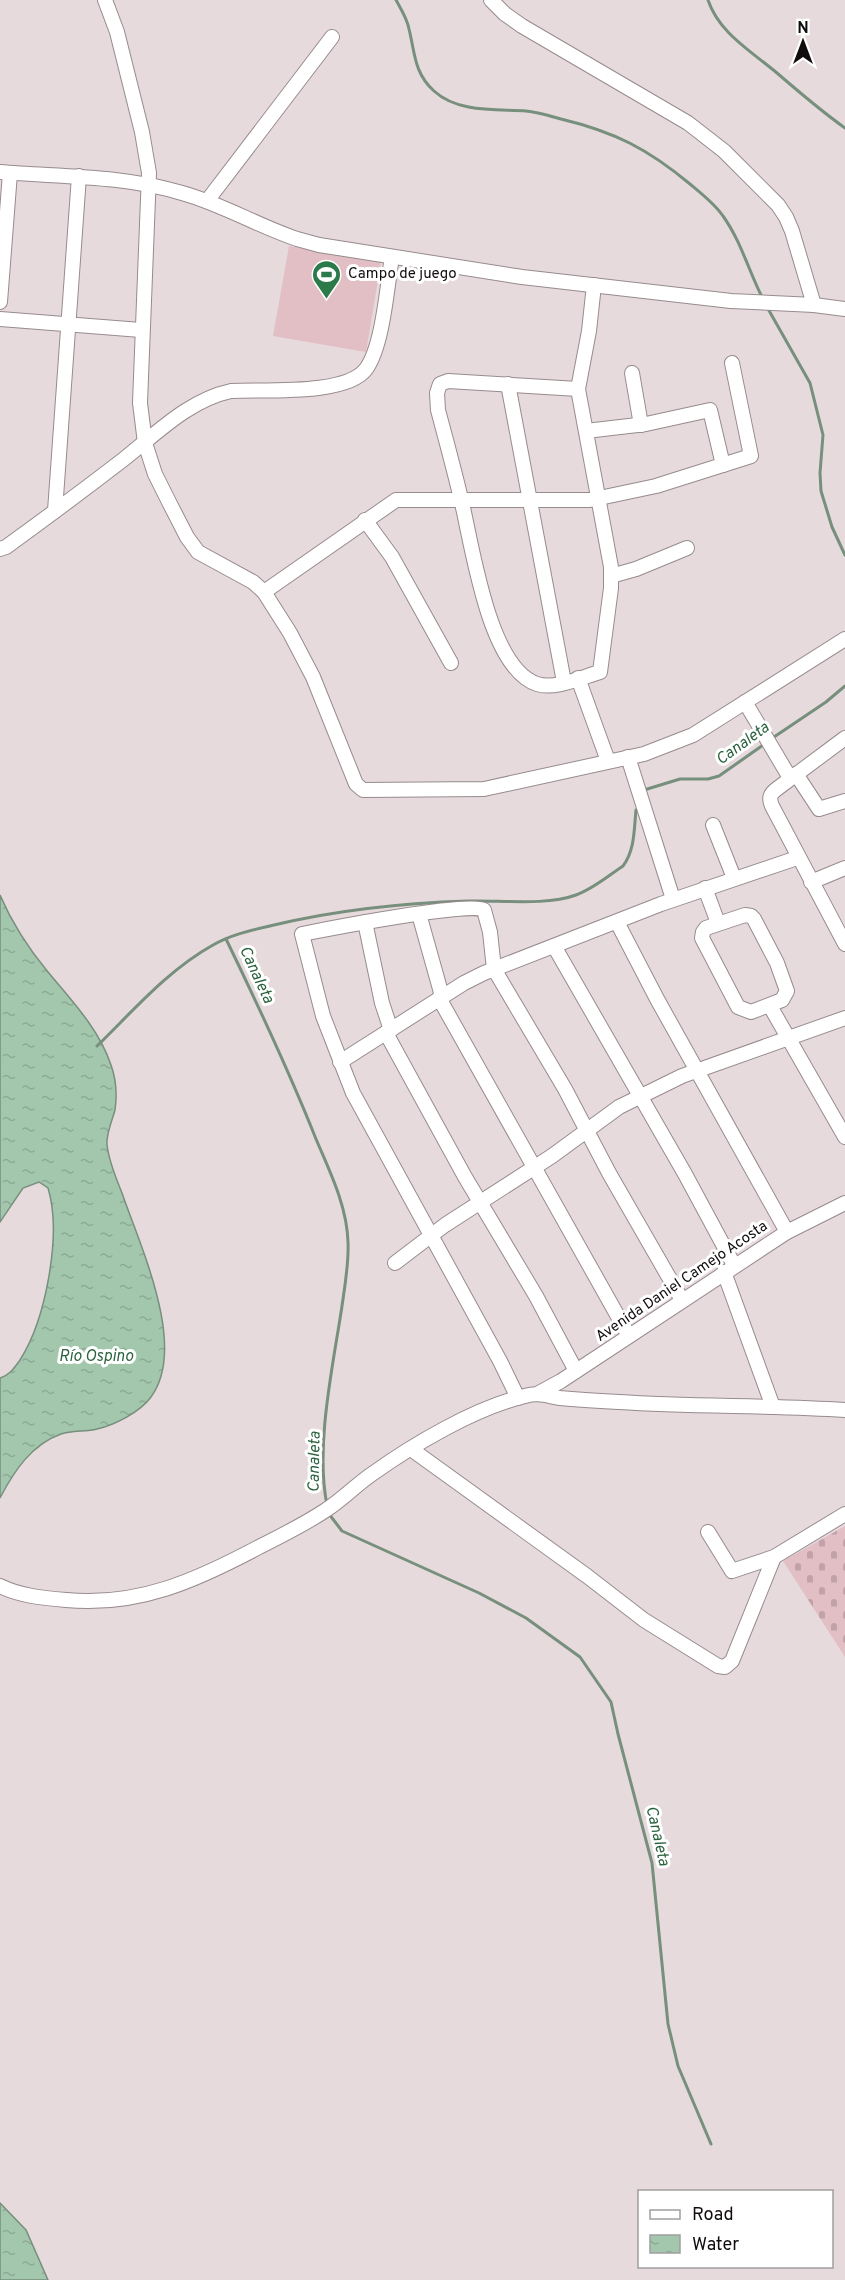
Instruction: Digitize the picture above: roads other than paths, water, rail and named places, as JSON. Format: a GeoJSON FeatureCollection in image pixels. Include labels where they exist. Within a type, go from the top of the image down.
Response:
{"type":"FeatureCollection","features":[{"type":"Feature","properties":{"kind":"street"},"geometry":{"type":"LineString","coordinates":[[105,0],[117,32],[147,157],[140,403],[145,443],[155,474],[187,537],[198,552],[253,582],[264,591],[290,633],[313,677],[356,784],[363,790],[484,789],[644,754],[693,735],[845,639]]}},
{"type":"Feature","properties":{"kind":"street"},"geometry":{"type":"LineString","coordinates":[[491,0],[522,26],[688,123],[724,151],[778,205],[786,217],[814,305]]}},
{"type":"Feature","properties":{"kind":"street"},"geometry":{"type":"LineString","coordinates":[[207,201],[332,37]]}},
{"type":"Feature","properties":{"kind":"street"},"geometry":{"type":"LineString","coordinates":[[0,302],[5,172],[79,176],[148,184],[207,201],[271,230],[297,239],[476,271],[758,302],[845,309]]}},
{"type":"Feature","properties":{"kind":"street"},"geometry":{"type":"LineString","coordinates":[[56,511],[79,176]]}},
{"type":"Feature","properties":{"kind":"street"},"geometry":{"type":"LineString","coordinates":[[0,549],[56,511],[177,417],[217,394],[231,391],[323,388],[358,378],[373,358],[378,342],[392,257]]}},
{"type":"Feature","properties":{"kind":"street"},"geometry":{"type":"LineString","coordinates":[[578,389],[448,381],[443,382],[438,388],[436,400],[482,594],[504,651],[513,665],[533,682],[549,685],[600,672],[611,576],[612,567],[600,498],[578,389],[589,331],[594,285]]}},
{"type":"Feature","properties":{"kind":"street"},"geometry":{"type":"LineString","coordinates":[[0,319],[141,330]]}},
{"type":"Feature","properties":{"kind":"street"},"geometry":{"type":"LineString","coordinates":[[264,591],[396,500],[530,501],[600,498],[656,486],[752,456],[732,363]]}},
{"type":"Feature","properties":{"kind":"street"},"geometry":{"type":"LineString","coordinates":[[632,373],[641,425]]}},
{"type":"Feature","properties":{"kind":"street"},"geometry":{"type":"LineString","coordinates":[[508,384],[564,682]]}},
{"type":"Feature","properties":{"kind":"street"},"geometry":{"type":"LineString","coordinates":[[585,431],[641,425],[710,410],[723,465]]}},
{"type":"Feature","properties":{"kind":"street"},"geometry":{"type":"LineString","coordinates":[[365,520],[392,557],[451,663]]}},
{"type":"Feature","properties":{"kind":"street"},"geometry":{"type":"LineString","coordinates":[[611,576],[636,569],[687,548]]}},
{"type":"Feature","properties":{"kind":"street"},"geometry":{"type":"LineString","coordinates":[[578,678],[608,761]]}},
{"type":"Feature","properties":{"kind":"street"},"geometry":{"type":"LineString","coordinates":[[745,702],[793,776],[819,809],[845,801]]}},
{"type":"Feature","properties":{"kind":"street"},"geometry":{"type":"LineString","coordinates":[[845,738],[771,793],[769,798],[771,807],[797,858],[845,944]]}},
{"type":"Feature","properties":{"kind":"street"},"geometry":{"type":"LineString","coordinates":[[628,757],[673,899]]}},
{"type":"Feature","properties":{"kind":"street"},"geometry":{"type":"LineString","coordinates":[[713,825],[734,878]]}},
{"type":"Feature","properties":{"kind":"street"},"geometry":{"type":"LineString","coordinates":[[340,1062],[464,983],[494,969],[673,899],[797,858]]}},
{"type":"Feature","properties":{"kind":"street"},"geometry":{"type":"LineString","coordinates":[[811,882],[845,868]]}},
{"type":"Feature","properties":{"kind":"street"},"geometry":{"type":"LineString","coordinates":[[705,888],[718,922]]}},
{"type":"Feature","properties":{"kind":"street"},"geometry":{"type":"LineString","coordinates":[[518,1398],[500,1361],[360,1109],[323,1016],[302,934],[419,914],[473,907],[484,910],[490,932],[494,969],[529,1026],[682,1300]]}},
{"type":"Feature","properties":{"kind":"street"},"geometry":{"type":"LineString","coordinates":[[419,914],[441,997],[629,1336]]}},
{"type":"Feature","properties":{"kind":"street"},"geometry":{"type":"LineString","coordinates":[[745,915],[754,919],[777,963],[788,991],[783,1000],[751,1012],[738,1007],[702,938],[706,928],[718,922],[745,915]]}},
{"type":"Feature","properties":{"kind":"street"},"geometry":{"type":"LineString","coordinates":[[365,922],[389,1031],[481,1203],[536,1296],[576,1371]]}},
{"type":"Feature","properties":{"kind":"street"},"geometry":{"type":"LineString","coordinates":[[617,922],[657,999],[787,1232]]}},
{"type":"Feature","properties":{"kind":"street"},"geometry":{"type":"LineString","coordinates":[[554,946],[685,1174],[729,1269],[773,1407]]}},
{"type":"Feature","properties":{"kind":"street"},"geometry":{"type":"LineString","coordinates":[[770,1006],[845,1137]]}},
{"type":"Feature","properties":{"kind":"street"},"geometry":{"type":"LineString","coordinates":[[395,1263],[430,1236],[610,1113],[639,1096],[697,1070],[845,1017]]}},
{"type":"Feature","properties":{"kind":"street","name":"Avenida Daniel Camejo Acosta"},"geometry":{"type":"LineString","coordinates":[[539,1393],[787,1232],[845,1203]]}},
{"type":"Feature","properties":{"kind":"street"},"geometry":{"type":"LineString","coordinates":[[0,1586],[10,1591],[37,1597],[101,1602],[176,1586],[211,1573],[327,1510],[372,1474],[462,1420],[518,1398],[539,1393],[557,1397],[620,1402],[845,1410]]}},
{"type":"Feature","properties":{"kind":"street"},"geometry":{"type":"LineString","coordinates":[[411,1449],[644,1620],[718,1666],[725,1667],[732,1661],[774,1557]]}},
{"type":"Feature","properties":{"kind":"street"},"geometry":{"type":"LineString","coordinates":[[708,1532],[732,1571],[774,1557],[845,1514]]}},
{"type":"Feature","properties":{"kind":"water","name":"Río Ospino"},"geometry":{"type":"Polygon","coordinates":[[[0,895],[28,945],[92,1027],[111,1065],[116,1099],[107,1136],[108,1151],[157,1296],[163,1324],[165,1351],[161,1376],[146,1403],[127,1417],[104,1427],[65,1433],[41,1444],[11,1478],[0,1498],[0,1378],[9,1373],[20,1360],[37,1322],[49,1276],[53,1229],[48,1188],[39,1182],[23,1188],[0,1222],[0,895]]]}},
{"type":"Feature","properties":{"kind":"water"},"geometry":{"type":"Polygon","coordinates":[[[0,2203],[26,2230],[48,2280],[0,2280],[0,2203]]]}},
{"type":"Feature","properties":{"kind":"waterway"},"geometry":{"type":"LineString","coordinates":[[396,0],[407,21],[419,70],[434,91],[454,103],[478,109],[544,114],[580,124],[614,136],[645,151],[690,184],[720,212],[735,236],[763,299]]}},
{"type":"Feature","properties":{"kind":"waterway"},"geometry":{"type":"LineString","coordinates":[[708,0],[720,22],[737,41],[845,128]]}},
{"type":"Feature","properties":{"kind":"waterway"},"geometry":{"type":"LineString","coordinates":[[767,307],[810,383],[823,435],[821,491],[832,527],[845,555]]}},
{"type":"Feature","properties":{"kind":"waterway","name":"Canaleta"},"geometry":{"type":"LineString","coordinates":[[771,739],[826,702],[845,686]]}},
{"type":"Feature","properties":{"kind":"waterway","name":"Canaleta"},"geometry":{"type":"LineString","coordinates":[[644,790],[680,779],[708,779],[719,776],[766,743]]}},
{"type":"Feature","properties":{"kind":"waterway","name":"Canaleta"},"geometry":{"type":"LineString","coordinates":[[97,1046],[181,966],[213,945],[235,935],[322,915],[370,908],[419,903],[537,901],[576,895],[623,866],[632,846],[636,810]]}},
{"type":"Feature","properties":{"kind":"waterway","name":"Canaleta"},"geometry":{"type":"LineString","coordinates":[[226,939],[284,1063],[327,1164],[345,1215],[348,1250],[346,1274],[324,1432],[324,1482],[327,1505]]}},
{"type":"Feature","properties":{"kind":"waterway","name":"Canaleta"},"geometry":{"type":"LineString","coordinates":[[329,1514],[342,1531],[479,1593],[526,1618],[580,1657],[611,1702],[652,1863],[668,2024],[678,2066],[711,2144]]}},
{"type":"Feature","properties":{"kind":"place","name":"Campo de juego"},"geometry":{"type":"Point","coordinates":[327,300]}}]}
